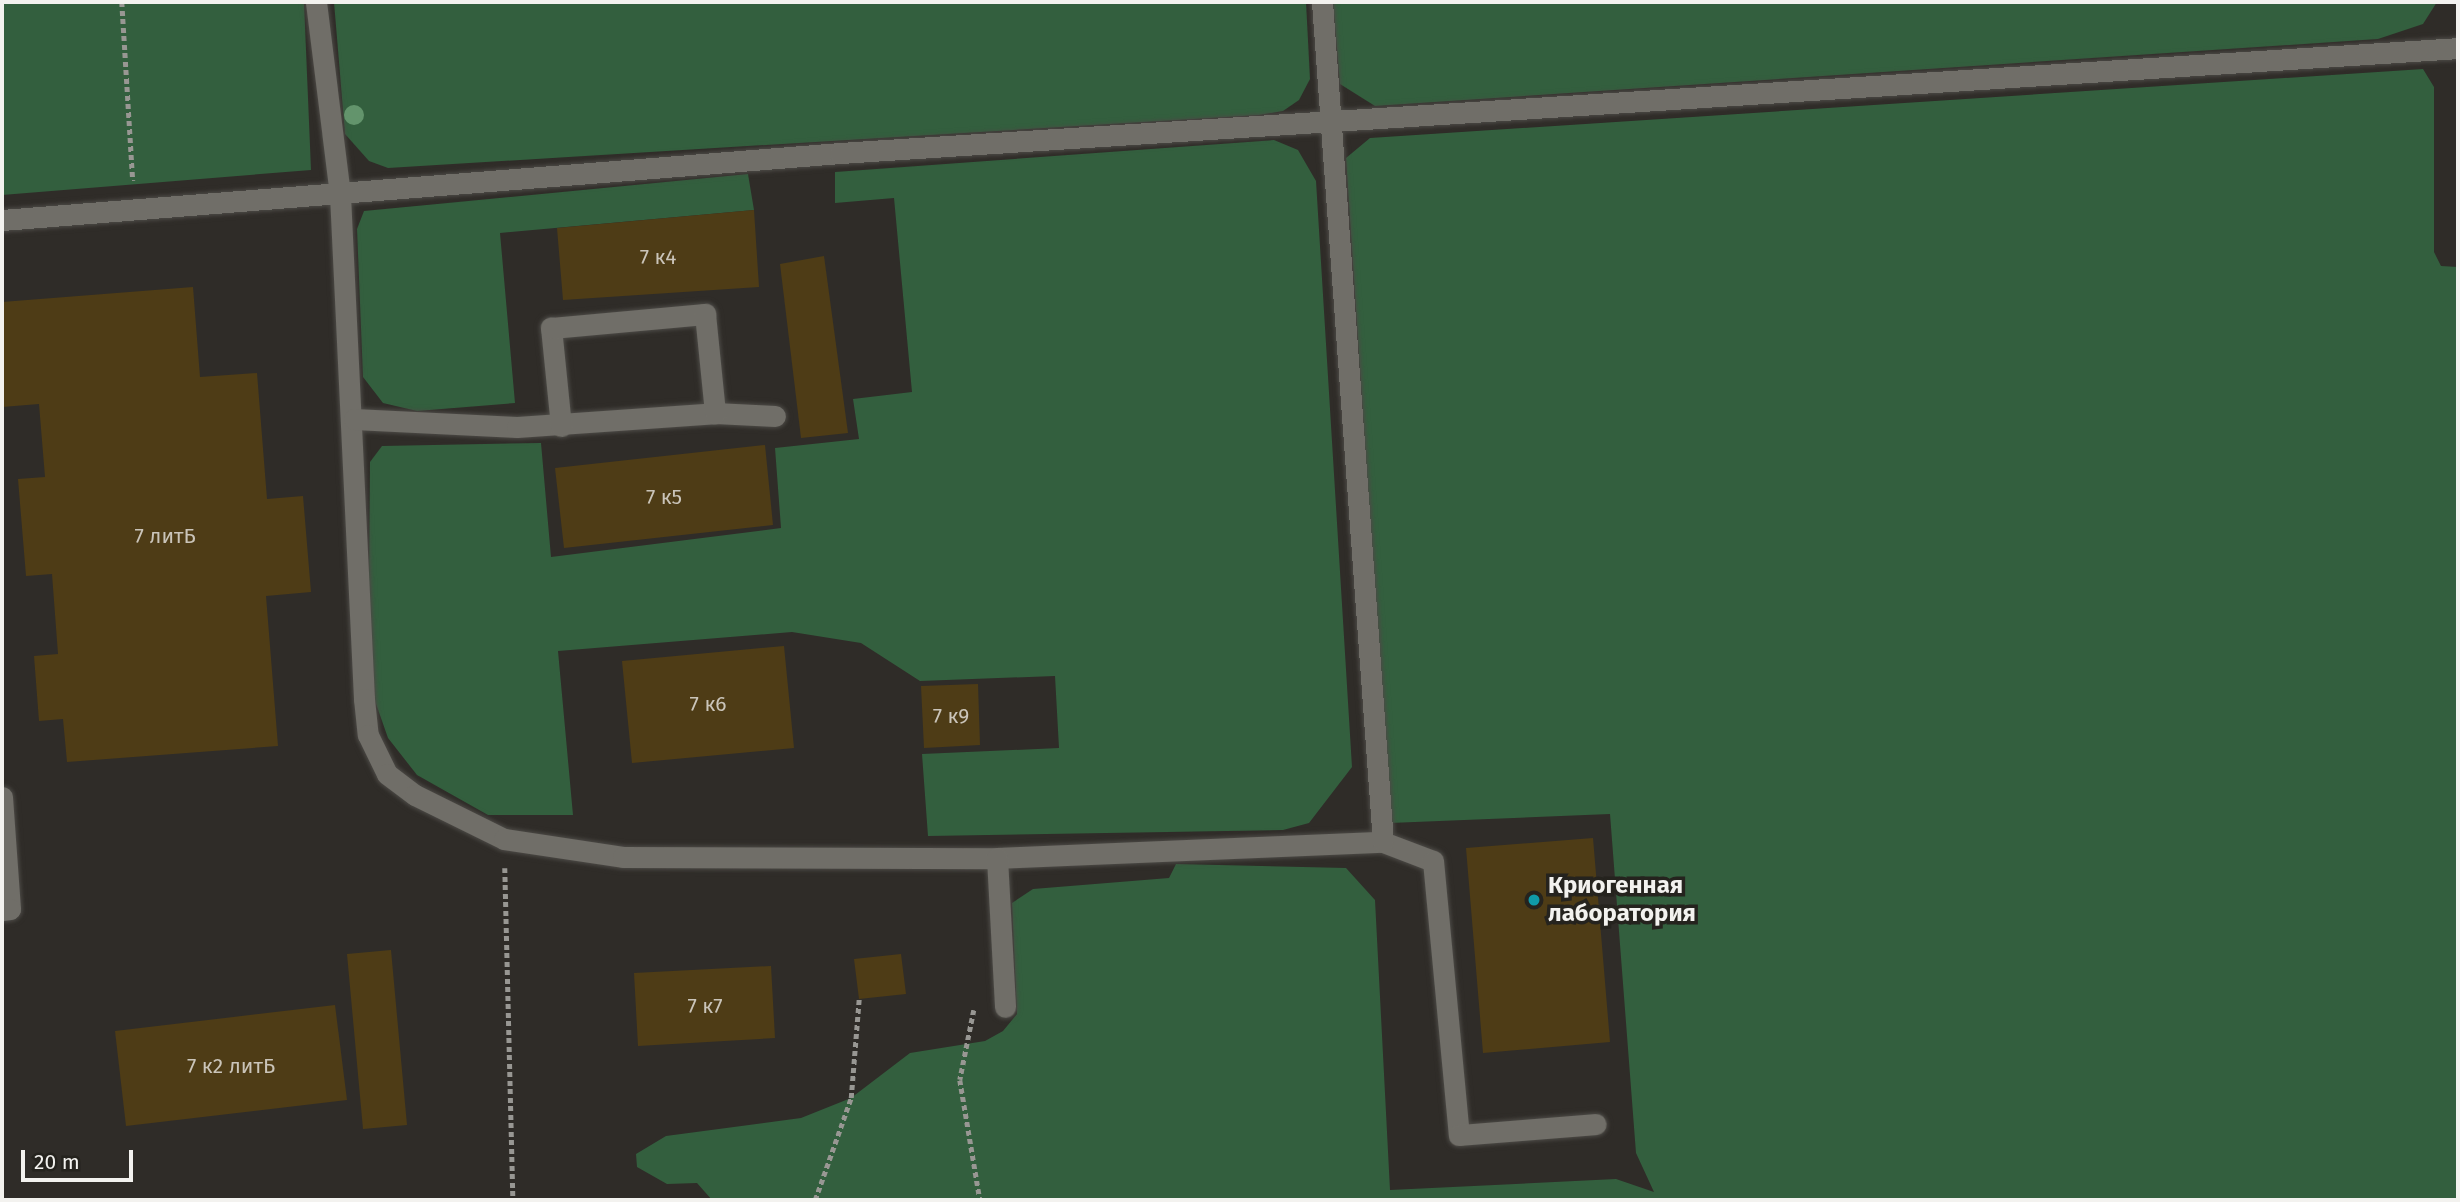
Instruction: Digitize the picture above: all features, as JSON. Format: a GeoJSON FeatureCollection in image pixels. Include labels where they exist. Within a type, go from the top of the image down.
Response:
{"type":"FeatureCollection","features":[{"type":"Feature","properties":{"kind":"lane"},"geometry":{"type":"LineString","coordinates":[[316,2],[340,195],[354,419],[368,735],[387,774],[415,795],[504,839],[623,858],[997,859],[1383,842],[1433,861],[1459,1135],[1596,1124]]}},
{"type":"Feature","properties":{"kind":"lane"},"geometry":{"type":"LineString","coordinates":[[1322,2],[1328,120],[1383,842]]}},
{"type":"Feature","properties":{"kind":"lane"},"geometry":{"type":"LineString","coordinates":[[2,220],[1328,120],[2458,48]]}},
{"type":"Feature","properties":{"kind":"lane"},"geometry":{"type":"LineString","coordinates":[[561,426],[551,328],[705,314],[715,413]]}},
{"type":"Feature","properties":{"kind":"lane"},"geometry":{"type":"LineString","coordinates":[[354,419],[561,426],[715,413],[775,416]]}},
{"type":"Feature","properties":{"kind":"lane"},"geometry":{"type":"LineString","coordinates":[[2,797],[9,909],[2,910]]}},
{"type":"Feature","properties":{"kind":"lane"},"geometry":{"type":"LineString","coordinates":[[997,859],[1004,1007]]}},
{"type":"Feature","properties":{"kind":"path"},"geometry":{"type":"LineString","coordinates":[[122,2],[137,209]]}},
{"type":"Feature","properties":{"kind":"path"},"geometry":{"type":"LineString","coordinates":[[504,839],[513,1200]]}},
{"type":"Feature","properties":{"kind":"path"},"geometry":{"type":"LineString","coordinates":[[815,1200],[851,1098],[859,999]]}},
{"type":"Feature","properties":{"kind":"path"},"geometry":{"type":"LineString","coordinates":[[974,1009],[960,1080],[980,1200]]}},
{"type":"Feature","properties":{"kind":"green space"},"geometry":{"type":"Polygon","coordinates":[[[2,2],[304,2],[311,170],[2,195],[2,2]]]}},
{"type":"Feature","properties":{"kind":"green space"},"geometry":{"type":"Polygon","coordinates":[[[334,2],[1306,2],[1310,79],[1299,100],[1283,111],[1259,115],[388,168],[369,161],[345,134],[334,2]]]}},
{"type":"Feature","properties":{"kind":"green space"},"geometry":{"type":"Polygon","coordinates":[[[1333,2],[2437,2],[2423,24],[2378,39],[1375,106],[1340,84],[1333,2]]]}},
{"type":"Feature","properties":{"kind":"green space"},"geometry":{"type":"Polygon","coordinates":[[[2423,69],[2434,87],[2434,252],[2441,266],[2458,267],[2458,1200],[712,1200],[697,1183],[667,1184],[637,1167],[636,1154],[666,1136],[801,1118],[851,1098],[910,1053],[985,1041],[1003,1031],[1017,1014],[1012,903],[1033,889],[1169,878],[1176,864],[1346,868],[1375,900],[1390,1190],[1616,1179],[1654,1192],[1636,1153],[1610,814],[1390,823],[1346,158],[1370,138],[2423,69]]]}},
{"type":"Feature","properties":{"kind":"green space"},"geometry":{"type":"Polygon","coordinates":[[[1274,140],[1298,150],[1316,181],[1352,767],[1309,823],[1283,830],[928,836],[922,754],[1059,748],[1055,676],[920,681],[861,643],[792,632],[558,651],[573,815],[488,815],[417,775],[388,738],[375,701],[369,586],[370,462],[382,446],[541,443],[551,557],[781,528],[775,448],[859,439],[853,399],[912,392],[894,198],[835,203],[835,172],[1274,140]]]}},
{"type":"Feature","properties":{"kind":"green space"},"geometry":{"type":"Polygon","coordinates":[[[748,174],[754,210],[500,233],[515,403],[417,411],[383,403],[363,377],[357,229],[364,211],[748,174]]]}},
{"type":"Feature","properties":{"kind":"building"},"geometry":{"type":"Polygon","coordinates":[[[754,210],[759,287],[563,300],[557,228],[754,210]]]}},
{"type":"Feature","properties":{"kind":"building"},"geometry":{"type":"Polygon","coordinates":[[[824,256],[848,433],[801,438],[780,264],[824,256]]]}},
{"type":"Feature","properties":{"kind":"building"},"geometry":{"type":"Polygon","coordinates":[[[193,287],[200,377],[257,373],[267,499],[303,496],[311,592],[266,596],[278,746],[67,762],[63,719],[39,721],[34,656],[58,654],[52,574],[26,576],[18,479],[45,477],[39,404],[2,407],[2,302],[193,287]]]}},
{"type":"Feature","properties":{"kind":"building"},"geometry":{"type":"Polygon","coordinates":[[[765,445],[773,525],[564,548],[555,468],[765,445]]]}},
{"type":"Feature","properties":{"kind":"building"},"geometry":{"type":"Polygon","coordinates":[[[784,646],[794,748],[632,763],[622,661],[784,646]]]}},
{"type":"Feature","properties":{"kind":"building"},"geometry":{"type":"Polygon","coordinates":[[[978,684],[980,745],[924,748],[921,686],[978,684]]]}},
{"type":"Feature","properties":{"kind":"building","name":"Криогенная лаборатория"},"geometry":{"type":"Polygon","coordinates":[[[1593,838],[1610,1042],[1483,1053],[1466,848],[1593,838]]]}},
{"type":"Feature","properties":{"kind":"building"},"geometry":{"type":"Polygon","coordinates":[[[391,950],[407,1125],[363,1129],[347,954],[391,950]]]}},
{"type":"Feature","properties":{"kind":"building"},"geometry":{"type":"Polygon","coordinates":[[[901,954],[906,994],[859,999],[854,959],[901,954]]]}},
{"type":"Feature","properties":{"kind":"building"},"geometry":{"type":"Polygon","coordinates":[[[771,966],[775,1038],[638,1046],[634,973],[771,966]]]}},
{"type":"Feature","properties":{"kind":"building"},"geometry":{"type":"Polygon","coordinates":[[[335,1005],[347,1100],[126,1126],[115,1031],[335,1005]]]}},
{"type":"Feature","properties":{"kind":"place","name":"Криогенная лаборатория"},"geometry":{"type":"Point","coordinates":[1534,900]}}]}
